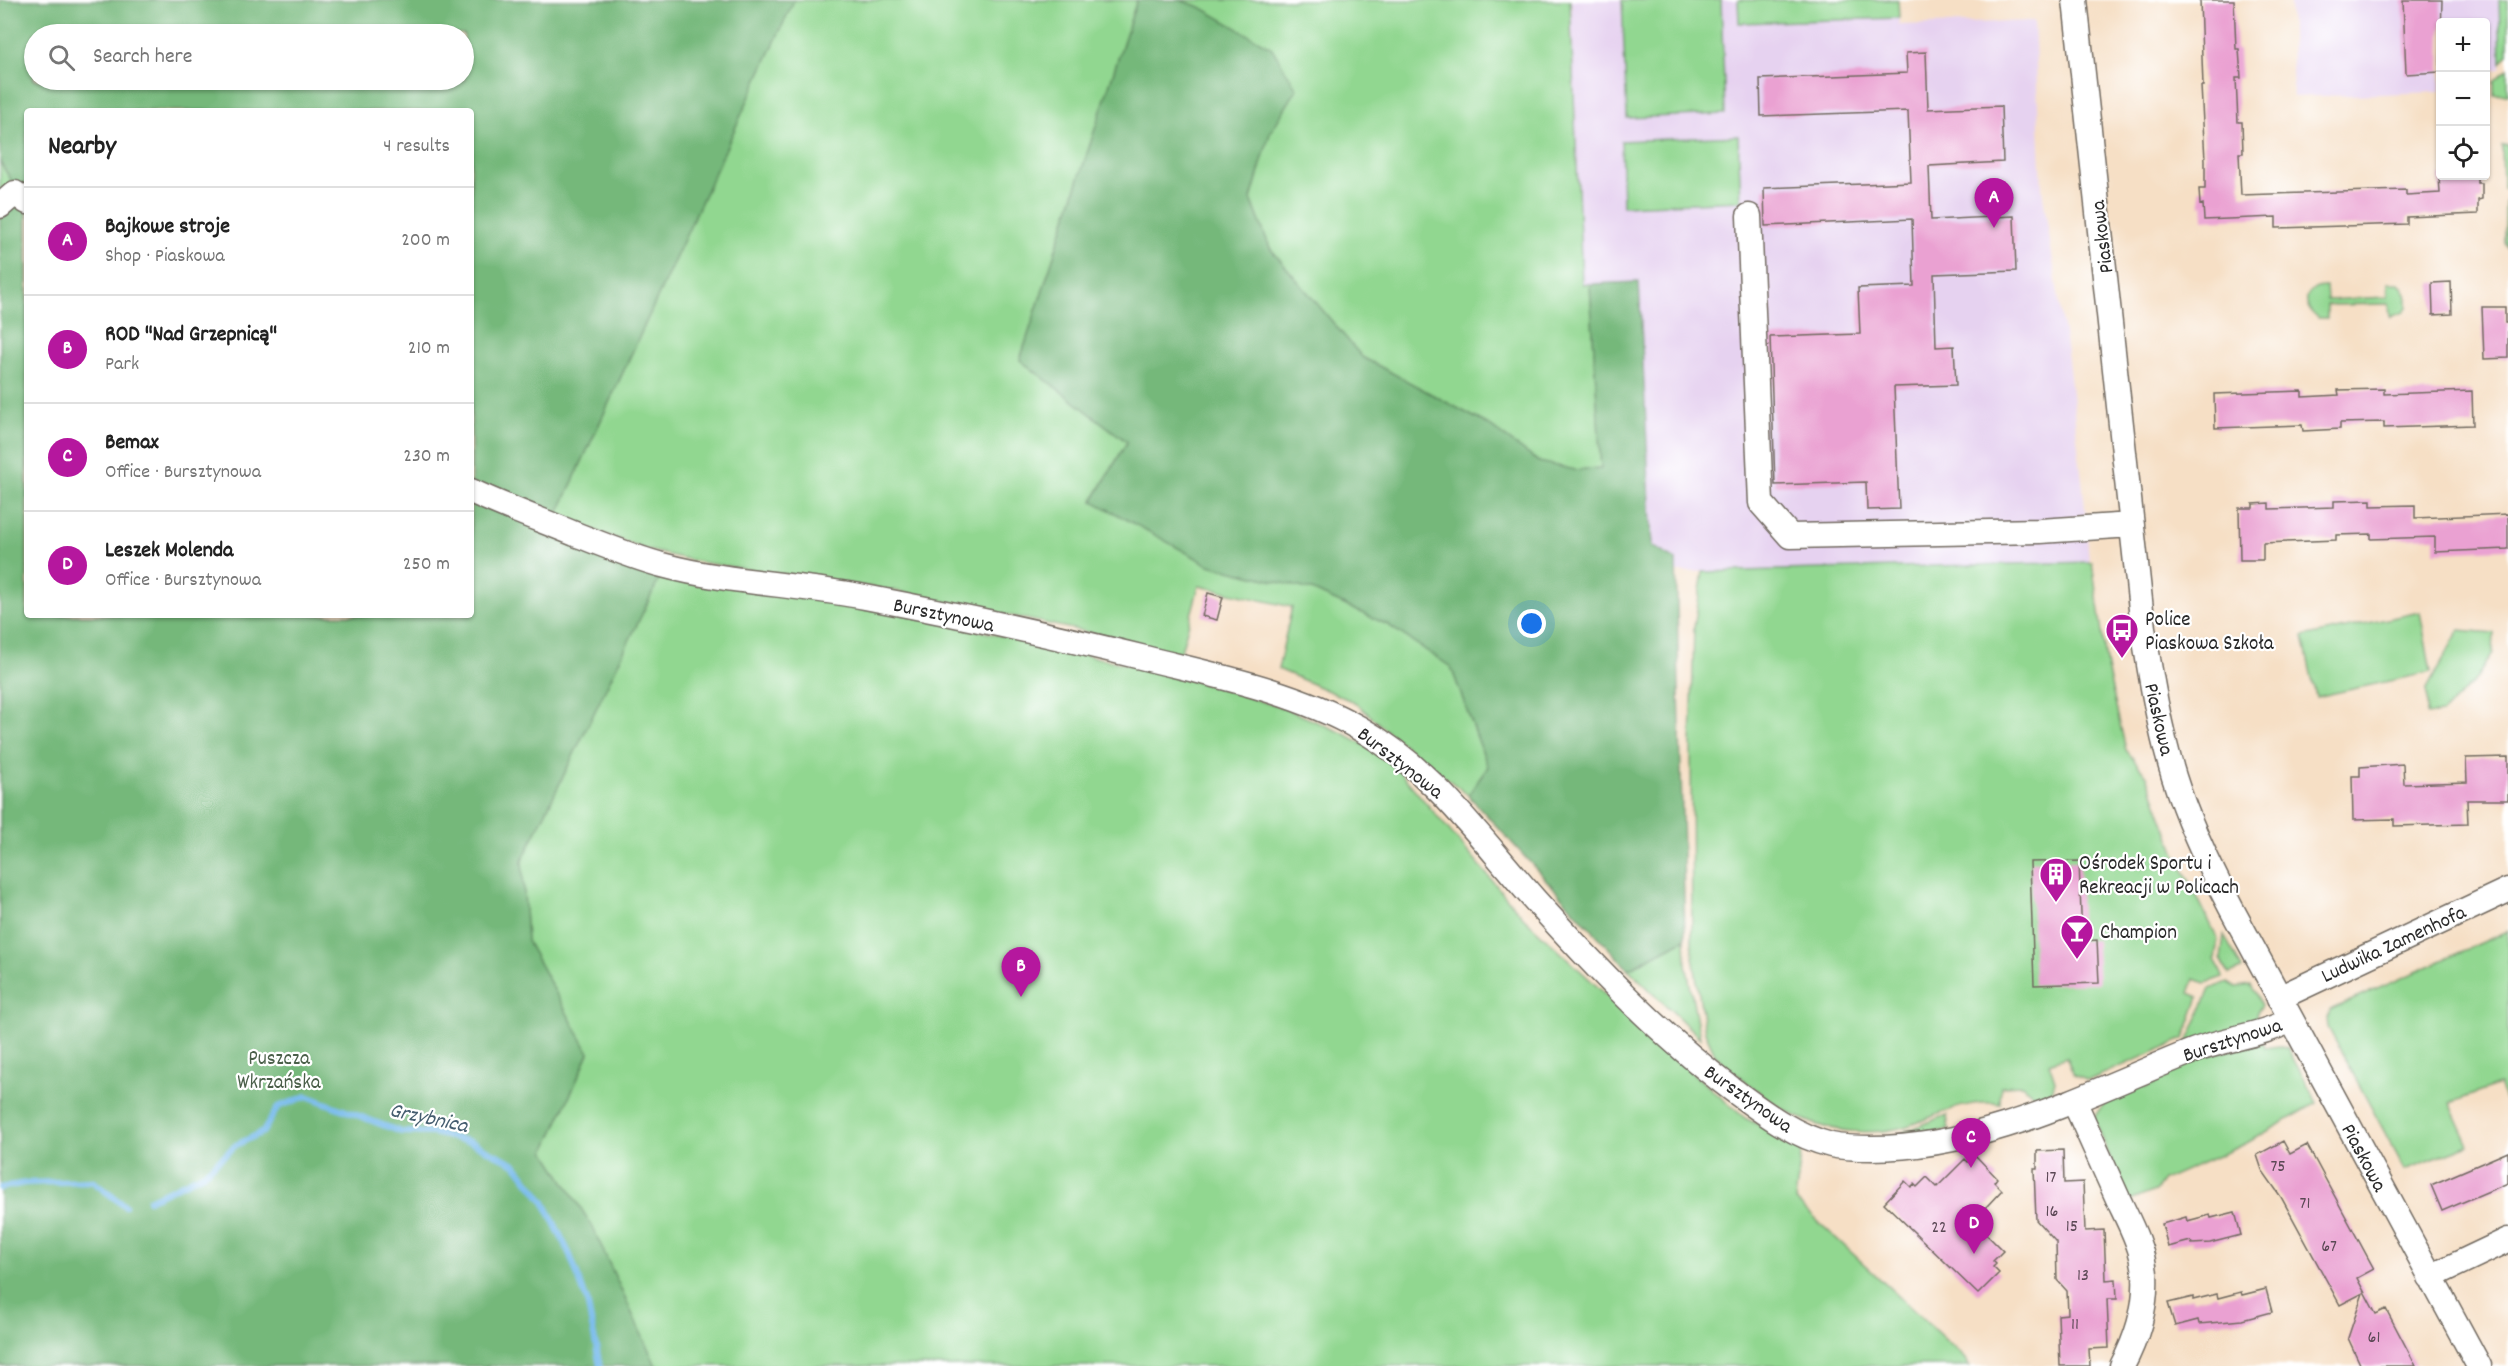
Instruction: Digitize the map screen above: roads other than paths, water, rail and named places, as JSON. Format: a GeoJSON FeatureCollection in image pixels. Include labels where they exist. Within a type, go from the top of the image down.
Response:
{"type":"FeatureCollection","features":[{"type":"Feature","properties":{"kind":"street","name":"Piaskowa"},"geometry":{"type":"LineString","coordinates":[[2075,0],[2143,628],[2151,676],[2175,778],[2202,851],[2279,998],[2479,1366]]}},
{"type":"Feature","properties":{"kind":"street"},"geometry":{"type":"LineString","coordinates":[[0,206],[15,193],[24,200]]}},
{"type":"Feature","properties":{"kind":"street"},"geometry":{"type":"LineString","coordinates":[[1749,216],[1761,503],[1790,536],[2075,530],[2132,525]]}},
{"type":"Feature","properties":{"kind":"street","name":"Bursztynowa"},"geometry":{"type":"LineString","coordinates":[[474,492],[626,554],[664,566],[703,574],[859,596],[1083,643],[1275,692],[1358,727],[1432,782],[1572,941],[1658,1027],[1714,1076],[1766,1115],[1807,1137],[1833,1145],[1889,1148],[1931,1144],[2001,1127],[2074,1101],[2199,1048],[2269,1031],[2291,1020]]}},
{"type":"Feature","properties":{"kind":"street","name":"Ludwika Zamenhofa"},"geometry":{"type":"LineString","coordinates":[[2279,998],[2508,890]]}},
{"type":"Feature","properties":{"kind":"street"},"geometry":{"type":"LineString","coordinates":[[2074,1101],[2139,1246],[2145,1274],[2140,1323],[2133,1346],[2122,1366]]}},
{"type":"Feature","properties":{"kind":"street"},"geometry":{"type":"LineString","coordinates":[[2430,1276],[2508,1240]]}},
{"type":"Feature","properties":{"kind":"waterway","name":"Grzybnica"},"geometry":{"type":"LineString","coordinates":[[149,1200],[203,1174],[236,1145],[263,1132],[278,1107],[307,1096],[401,1132],[433,1133],[471,1142],[515,1164],[544,1202],[570,1255],[587,1301],[600,1366]]}},
{"type":"Feature","properties":{"kind":"waterway","name":"Grzybnica"},"geometry":{"type":"LineString","coordinates":[[0,1188],[25,1183],[92,1181],[125,1206]]}},
{"type":"Feature","properties":{"kind":"place","name":"Bajkowe stroje"},"geometry":{"type":"Point","coordinates":[1994,228]}},
{"type":"Feature","properties":{"kind":"place","name":"Police Piaskowa Szkoła"},"geometry":{"type":"Point","coordinates":[2122,659]}},
{"type":"Feature","properties":{"kind":"place","name":"Ośrodek Sportu i Rekreacji w Policach"},"geometry":{"type":"Point","coordinates":[2056,903]}},
{"type":"Feature","properties":{"kind":"place","name":"Champion"},"geometry":{"type":"Point","coordinates":[2077,960]}},
{"type":"Feature","properties":{"kind":"place","name":"ROD \"Nad Grzepnicą\""},"geometry":{"type":"Point","coordinates":[1021,997]}},
{"type":"Feature","properties":{"kind":"place","name":"Bemax"},"geometry":{"type":"Point","coordinates":[1971,1168]}},
{"type":"Feature","properties":{"kind":"place","name":"Leszek Molenda"},"geometry":{"type":"Point","coordinates":[1974,1254]}},
{"type":"Feature","properties":{"kind":"park label","name":"Puszcza Wkrzańska"},"geometry":{"type":"Point","coordinates":[279,1069]}}]}
